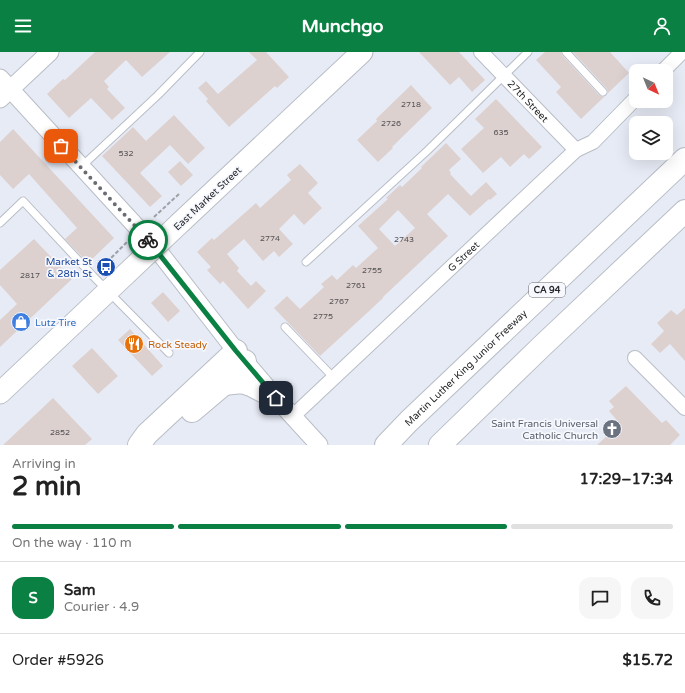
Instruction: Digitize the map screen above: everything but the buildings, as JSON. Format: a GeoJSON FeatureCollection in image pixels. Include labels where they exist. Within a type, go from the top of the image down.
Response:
{"type":"FeatureCollection","features":[{"type":"Feature","properties":{"kind":"highway","name":"Martin Luther King Junior Freeway"},"geometry":{"type":"LineString","coordinates":[[383,441],[409,421],[685,159]]}},
{"type":"Feature","properties":{"kind":"highway"},"geometry":{"type":"LineString","coordinates":[[440,445],[685,211]]}},
{"type":"Feature","properties":{"kind":"highway"},"geometry":{"type":"LineString","coordinates":[[156,445],[166,434],[224,384],[240,356]]}},
{"type":"Feature","properties":{"kind":"highway"},"geometry":{"type":"LineString","coordinates":[[138,445],[147,434],[240,356]]}},
{"type":"Feature","properties":{"kind":"highway"},"geometry":{"type":"LineString","coordinates":[[224,384],[242,382],[276,398]]}},
{"type":"Feature","properties":{"kind":"highway"},"geometry":{"type":"LineString","coordinates":[[447,445],[479,408]]}},
{"type":"Feature","properties":{"kind":"main road","name":"East Market Street"},"geometry":{"type":"LineString","coordinates":[[0,393],[362,52]]}},
{"type":"Feature","properties":{"kind":"street"},"geometry":{"type":"LineString","coordinates":[[50,52],[3,89],[81,168],[156,248],[240,356],[292,417],[319,445]]}},
{"type":"Feature","properties":{"kind":"street","name":"27th Street"},"geometry":{"type":"LineString","coordinates":[[481,52],[576,150]]}},
{"type":"Feature","properties":{"kind":"street"},"geometry":{"type":"LineString","coordinates":[[670,64],[682,52]]}},
{"type":"Feature","properties":{"kind":"street","name":"G Street"},"geometry":{"type":"LineString","coordinates":[[292,417],[576,150],[593,142],[629,105]]}},
{"type":"Feature","properties":{"kind":"street"},"geometry":{"type":"LineString","coordinates":[[635,358],[685,408]]}},
{"type":"Feature","properties":{"kind":"lane"},"geometry":{"type":"LineString","coordinates":[[81,168],[158,95],[200,52]]}},
{"type":"Feature","properties":{"kind":"lane"},"geometry":{"type":"LineString","coordinates":[[306,262],[427,151],[528,52]]}},
{"type":"Feature","properties":{"kind":"lane"},"geometry":{"type":"LineString","coordinates":[[566,52],[603,92]]}},
{"type":"Feature","properties":{"kind":"lane"},"geometry":{"type":"LineString","coordinates":[[0,223],[23,201],[108,292],[169,353]]}},
{"type":"Feature","properties":{"kind":"lane"},"geometry":{"type":"LineString","coordinates":[[285,326],[334,378]]}},
{"type":"Feature","properties":{"kind":"path"},"geometry":{"type":"LineString","coordinates":[[154,217],[180,193]]}},
{"type":"Feature","properties":{"kind":"path"},"geometry":{"type":"LineString","coordinates":[[108,262],[131,239]]}},
{"type":"Feature","properties":{"kind":"way so far"},"geometry":{"type":"LineString","coordinates":[[61,146],[148,240]]}},
{"type":"Feature","properties":{"kind":"place","name":"Market St & 28th St"},"geometry":{"type":"Point","coordinates":[106,267]}},
{"type":"Feature","properties":{"kind":"place","name":"Lutz Tire"},"geometry":{"type":"Point","coordinates":[21,322]}},
{"type":"Feature","properties":{"kind":"place","name":"Rock Steady"},"geometry":{"type":"Point","coordinates":[134,344]}},
{"type":"Feature","properties":{"kind":"place","name":"Saint Francis Universal Catholic Church"},"geometry":{"type":"Point","coordinates":[612,429]}},
{"type":"Feature","properties":{"kind":"route"},"geometry":{"type":"LineString","coordinates":[[148,240],[156,248],[236,351],[276,398]]}}]}
